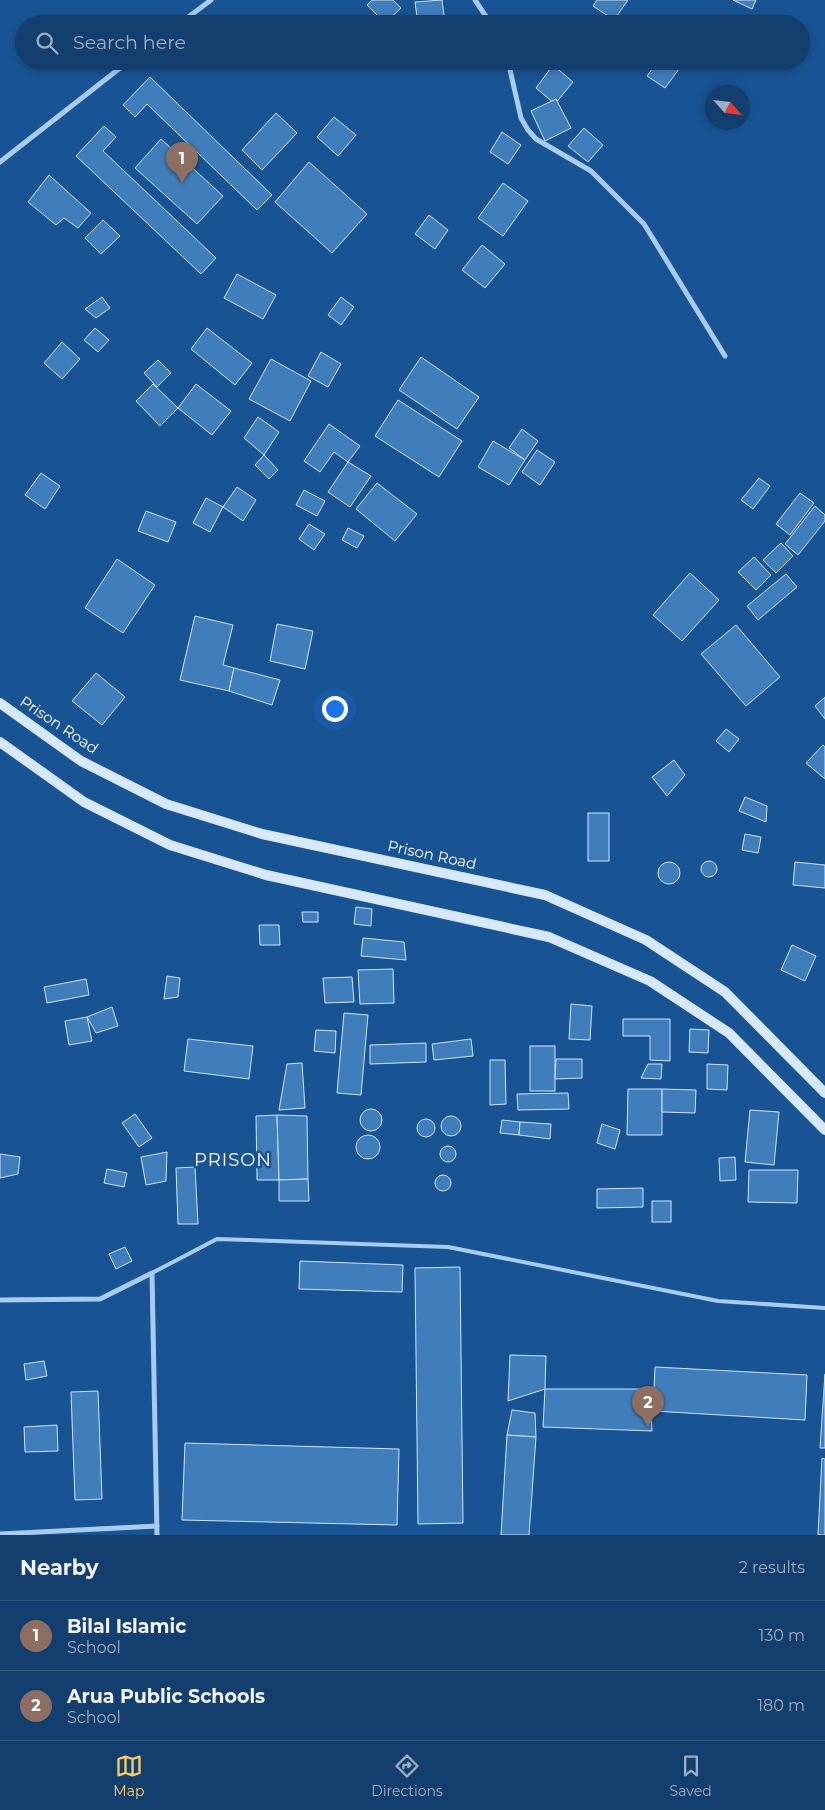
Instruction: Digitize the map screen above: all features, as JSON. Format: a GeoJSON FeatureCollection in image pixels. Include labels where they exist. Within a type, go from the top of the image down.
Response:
{"type":"FeatureCollection","features":[{"type":"Feature","properties":{"kind":"street"},"geometry":{"type":"LineString","coordinates":[[191,15],[211,0]]}},
{"type":"Feature","properties":{"kind":"street"},"geometry":{"type":"LineString","coordinates":[[475,0],[485,15]]}},
{"type":"Feature","properties":{"kind":"street"},"geometry":{"type":"LineString","coordinates":[[0,162],[118,70]]}},
{"type":"Feature","properties":{"kind":"street"},"geometry":{"type":"LineString","coordinates":[[510,70],[521,118],[528,130],[536,139],[590,171],[644,224],[725,356]]}},
{"type":"Feature","properties":{"kind":"street","name":"Prison Road"},"geometry":{"type":"LineString","coordinates":[[0,703],[81,761],[166,804],[262,834],[545,895],[646,940],[725,992],[825,1092]]}},
{"type":"Feature","properties":{"kind":"street"},"geometry":{"type":"LineString","coordinates":[[0,742],[84,802],[170,845],[266,875],[549,937],[650,981],[729,1034],[825,1130]]}},
{"type":"Feature","properties":{"kind":"street"},"geometry":{"type":"LineString","coordinates":[[0,1300],[100,1299],[152,1273],[157,1535]]}},
{"type":"Feature","properties":{"kind":"street"},"geometry":{"type":"LineString","coordinates":[[0,1534],[157,1526]]}},
{"type":"Feature","properties":{"kind":"lane"},"geometry":{"type":"LineString","coordinates":[[152,1273],[216,1239],[448,1247],[718,1301],[825,1308]]}},
{"type":"Feature","properties":{"kind":"building"},"geometry":{"type":"Polygon","coordinates":[[[372,0],[393,0],[401,8],[394,15],[377,15],[367,5],[372,0]]]}},
{"type":"Feature","properties":{"kind":"building"},"geometry":{"type":"Polygon","coordinates":[[[442,0],[444,15],[417,15],[415,2],[442,0]]]}},
{"type":"Feature","properties":{"kind":"building"},"geometry":{"type":"Polygon","coordinates":[[[597,0],[628,0],[618,15],[606,15],[593,6],[597,0]]]}},
{"type":"Feature","properties":{"kind":"building"},"geometry":{"type":"Polygon","coordinates":[[[733,0],[756,0],[752,9],[733,0]]]}},
{"type":"Feature","properties":{"kind":"building"},"geometry":{"type":"Polygon","coordinates":[[[549,70],[559,70],[573,82],[555,104],[536,88],[549,70]]]}},
{"type":"Feature","properties":{"kind":"building"},"geometry":{"type":"Polygon","coordinates":[[[651,70],[678,70],[665,88],[647,76],[651,70]]]}},
{"type":"Feature","properties":{"kind":"building"},"geometry":{"type":"Polygon","coordinates":[[[150,77],[272,195],[257,210],[147,104],[135,117],[123,105],[150,77]]]}},
{"type":"Feature","properties":{"kind":"building"},"geometry":{"type":"Polygon","coordinates":[[[556,99],[571,128],[545,141],[531,111],[556,99]]]}},
{"type":"Feature","properties":{"kind":"building"},"geometry":{"type":"Polygon","coordinates":[[[276,113],[297,133],[262,170],[242,150],[276,113]]]}},
{"type":"Feature","properties":{"kind":"building"},"geometry":{"type":"Polygon","coordinates":[[[334,117],[356,135],[338,156],[317,137],[334,117]]]}},
{"type":"Feature","properties":{"kind":"building"},"geometry":{"type":"Polygon","coordinates":[[[104,126],[116,137],[103,151],[216,258],[201,274],[76,156],[104,126]]]}},
{"type":"Feature","properties":{"kind":"building"},"geometry":{"type":"Polygon","coordinates":[[[584,128],[603,145],[588,162],[568,146],[584,128]]]}},
{"type":"Feature","properties":{"kind":"building"},"geometry":{"type":"Polygon","coordinates":[[[502,132],[521,145],[508,164],[490,152],[502,132]]]}},
{"type":"Feature","properties":{"kind":"building"},"geometry":{"type":"Polygon","coordinates":[[[161,139],[223,196],[197,224],[135,168],[161,139]]]}},
{"type":"Feature","properties":{"kind":"building"},"geometry":{"type":"Polygon","coordinates":[[[309,162],[367,214],[332,253],[275,202],[309,162]]]}},
{"type":"Feature","properties":{"kind":"building"},"geometry":{"type":"Polygon","coordinates":[[[49,175],[91,213],[78,228],[64,218],[56,225],[28,202],[49,175]]]}},
{"type":"Feature","properties":{"kind":"building"},"geometry":{"type":"Polygon","coordinates":[[[503,183],[528,201],[503,236],[478,218],[503,183]]]}},
{"type":"Feature","properties":{"kind":"building"},"geometry":{"type":"Polygon","coordinates":[[[429,215],[448,230],[435,249],[415,234],[429,215]]]}},
{"type":"Feature","properties":{"kind":"building"},"geometry":{"type":"Polygon","coordinates":[[[103,220],[120,236],[101,254],[85,238],[103,220]]]}},
{"type":"Feature","properties":{"kind":"building"},"geometry":{"type":"Polygon","coordinates":[[[482,245],[505,264],[485,288],[462,270],[482,245]]]}},
{"type":"Feature","properties":{"kind":"building"},"geometry":{"type":"Polygon","coordinates":[[[237,274],[276,295],[263,319],[224,298],[237,274]]]}},
{"type":"Feature","properties":{"kind":"building"},"geometry":{"type":"Polygon","coordinates":[[[102,297],[110,308],[96,318],[85,309],[102,297]]]}},
{"type":"Feature","properties":{"kind":"building"},"geometry":{"type":"Polygon","coordinates":[[[341,297],[354,307],[341,325],[328,315],[341,297]]]}},
{"type":"Feature","properties":{"kind":"building"},"geometry":{"type":"Polygon","coordinates":[[[95,328],[109,340],[98,352],[84,340],[95,328]]]}},
{"type":"Feature","properties":{"kind":"building"},"geometry":{"type":"Polygon","coordinates":[[[207,328],[252,363],[235,385],[191,349],[207,328]]]}},
{"type":"Feature","properties":{"kind":"building"},"geometry":{"type":"Polygon","coordinates":[[[62,342],[80,359],[62,379],[44,363],[62,342]]]}},
{"type":"Feature","properties":{"kind":"building"},"geometry":{"type":"Polygon","coordinates":[[[321,352],[341,364],[328,387],[308,376],[321,352]]]}},
{"type":"Feature","properties":{"kind":"building"},"geometry":{"type":"Polygon","coordinates":[[[421,357],[479,397],[457,429],[399,390],[421,357]]]}},
{"type":"Feature","properties":{"kind":"building"},"geometry":{"type":"Polygon","coordinates":[[[271,359],[311,381],[290,421],[249,399],[271,359]]]}},
{"type":"Feature","properties":{"kind":"building"},"geometry":{"type":"Polygon","coordinates":[[[158,360],[171,373],[157,387],[144,373],[158,360]]]}},
{"type":"Feature","properties":{"kind":"building"},"geometry":{"type":"Polygon","coordinates":[[[153,384],[178,408],[160,426],[136,401],[153,384]]]}},
{"type":"Feature","properties":{"kind":"building"},"geometry":{"type":"Polygon","coordinates":[[[196,384],[231,411],[212,435],[178,408],[196,384]]]}},
{"type":"Feature","properties":{"kind":"building"},"geometry":{"type":"Polygon","coordinates":[[[398,400],[462,441],[439,477],[375,436],[398,400]]]}},
{"type":"Feature","properties":{"kind":"building"},"geometry":{"type":"Polygon","coordinates":[[[258,417],[279,432],[264,455],[244,438],[258,417]]]}},
{"type":"Feature","properties":{"kind":"building"},"geometry":{"type":"Polygon","coordinates":[[[329,424],[360,446],[348,462],[334,452],[320,472],[304,461],[329,424]]]}},
{"type":"Feature","properties":{"kind":"building"},"geometry":{"type":"Polygon","coordinates":[[[522,429],[538,441],[525,460],[509,448],[522,429]]]}},
{"type":"Feature","properties":{"kind":"building"},"geometry":{"type":"Polygon","coordinates":[[[493,441],[525,460],[509,485],[478,467],[493,441]]]}},
{"type":"Feature","properties":{"kind":"building"},"geometry":{"type":"Polygon","coordinates":[[[537,450],[555,462],[540,485],[522,472],[537,450]]]}},
{"type":"Feature","properties":{"kind":"building"},"geometry":{"type":"Polygon","coordinates":[[[264,455],[278,470],[269,479],[255,465],[264,455]]]}},
{"type":"Feature","properties":{"kind":"building"},"geometry":{"type":"Polygon","coordinates":[[[348,462],[371,476],[350,507],[328,492],[348,462]]]}},
{"type":"Feature","properties":{"kind":"building"},"geometry":{"type":"Polygon","coordinates":[[[41,473],[60,486],[45,509],[25,495],[41,473]]]}},
{"type":"Feature","properties":{"kind":"building"},"geometry":{"type":"Polygon","coordinates":[[[759,478],[770,486],[753,509],[741,500],[759,478]]]}},
{"type":"Feature","properties":{"kind":"building"},"geometry":{"type":"Polygon","coordinates":[[[377,483],[417,514],[395,541],[356,509],[377,483]]]}},
{"type":"Feature","properties":{"kind":"building"},"geometry":{"type":"Polygon","coordinates":[[[237,487],[256,500],[243,521],[223,507],[237,487]]]}},
{"type":"Feature","properties":{"kind":"building"},"geometry":{"type":"Polygon","coordinates":[[[304,490],[325,501],[317,516],[296,505],[304,490]]]}},
{"type":"Feature","properties":{"kind":"building"},"geometry":{"type":"Polygon","coordinates":[[[800,493],[814,503],[790,535],[776,524],[800,493]]]}},
{"type":"Feature","properties":{"kind":"building"},"geometry":{"type":"Polygon","coordinates":[[[206,498],[223,507],[210,532],[193,523],[206,498]]]}},
{"type":"Feature","properties":{"kind":"building"},"geometry":{"type":"Polygon","coordinates":[[[815,506],[825,515],[825,521],[798,555],[785,544],[815,506]]]}},
{"type":"Feature","properties":{"kind":"building"},"geometry":{"type":"Polygon","coordinates":[[[146,511],[176,522],[168,542],[138,531],[146,511]]]}},
{"type":"Feature","properties":{"kind":"building"},"geometry":{"type":"Polygon","coordinates":[[[309,524],[325,534],[314,550],[299,539],[309,524]]]}},
{"type":"Feature","properties":{"kind":"building"},"geometry":{"type":"Polygon","coordinates":[[[348,528],[364,536],[357,548],[342,540],[348,528]]]}},
{"type":"Feature","properties":{"kind":"building"},"geometry":{"type":"Polygon","coordinates":[[[781,543],[793,556],[776,573],[763,560],[781,543]]]}},
{"type":"Feature","properties":{"kind":"building"},"geometry":{"type":"Polygon","coordinates":[[[754,557],[771,575],[756,590],[738,572],[754,557]]]}},
{"type":"Feature","properties":{"kind":"building"},"geometry":{"type":"Polygon","coordinates":[[[117,559],[155,585],[123,633],[85,608],[117,559]]]}},
{"type":"Feature","properties":{"kind":"building"},"geometry":{"type":"Polygon","coordinates":[[[690,573],[719,600],[682,641],[653,615],[690,573]]]}},
{"type":"Feature","properties":{"kind":"building"},"geometry":{"type":"Polygon","coordinates":[[[786,574],[797,587],[758,620],[747,606],[786,574]]]}},
{"type":"Feature","properties":{"kind":"building"},"geometry":{"type":"Polygon","coordinates":[[[195,616],[233,625],[223,665],[234,668],[229,691],[180,680],[195,616]]]}},
{"type":"Feature","properties":{"kind":"building"},"geometry":{"type":"Polygon","coordinates":[[[277,624],[313,631],[305,669],[270,661],[277,624]]]}},
{"type":"Feature","properties":{"kind":"building"},"geometry":{"type":"Polygon","coordinates":[[[736,625],[780,677],[746,706],[701,654],[736,625]]]}},
{"type":"Feature","properties":{"kind":"building"},"geometry":{"type":"Polygon","coordinates":[[[234,668],[280,680],[272,705],[229,691],[234,668]]]}},
{"type":"Feature","properties":{"kind":"building"},"geometry":{"type":"Polygon","coordinates":[[[96,673],[125,697],[102,725],[72,701],[96,673]]]}},
{"type":"Feature","properties":{"kind":"building"},"geometry":{"type":"Polygon","coordinates":[[[825,697],[825,719],[815,706],[825,697]]]}},
{"type":"Feature","properties":{"kind":"building"},"geometry":{"type":"Polygon","coordinates":[[[726,729],[739,739],[729,752],[716,741],[726,729]]]}},
{"type":"Feature","properties":{"kind":"building"},"geometry":{"type":"Polygon","coordinates":[[[823,745],[825,747],[825,779],[806,763],[823,745]]]}},
{"type":"Feature","properties":{"kind":"building"},"geometry":{"type":"Polygon","coordinates":[[[674,760],[685,775],[667,796],[652,777],[674,760]]]}},
{"type":"Feature","properties":{"kind":"building"},"geometry":{"type":"Polygon","coordinates":[[[745,797],[767,806],[766,822],[739,811],[745,797]]]}},
{"type":"Feature","properties":{"kind":"building"},"geometry":{"type":"Polygon","coordinates":[[[588,813],[609,813],[609,861],[588,861],[588,813]]]}},
{"type":"Feature","properties":{"kind":"building"},"geometry":{"type":"Polygon","coordinates":[[[745,834],[761,837],[758,853],[742,850],[745,834]]]}},
{"type":"Feature","properties":{"kind":"building"},"geometry":{"type":"Polygon","coordinates":[[[709,861],[715,863],[717,869],[715,875],[709,877],[703,875],[701,869],[703,863],[709,861]]]}},
{"type":"Feature","properties":{"kind":"building"},"geometry":{"type":"Polygon","coordinates":[[[665,862],[673,862],[680,869],[680,877],[673,884],[665,884],[658,877],[658,869],[665,862]]]}},
{"type":"Feature","properties":{"kind":"building"},"geometry":{"type":"Polygon","coordinates":[[[795,862],[825,865],[825,888],[793,885],[795,862]]]}},
{"type":"Feature","properties":{"kind":"building"},"geometry":{"type":"Polygon","coordinates":[[[356,907],[372,909],[371,926],[354,924],[356,907]]]}},
{"type":"Feature","properties":{"kind":"building"},"geometry":{"type":"Polygon","coordinates":[[[302,912],[318,912],[318,922],[303,922],[302,912]]]}},
{"type":"Feature","properties":{"kind":"building"},"geometry":{"type":"Polygon","coordinates":[[[259,925],[279,925],[280,945],[260,945],[259,925]]]}},
{"type":"Feature","properties":{"kind":"building"},"geometry":{"type":"Polygon","coordinates":[[[363,938],[404,942],[406,960],[361,956],[363,938]]]}},
{"type":"Feature","properties":{"kind":"building"},"geometry":{"type":"Polygon","coordinates":[[[792,945],[816,956],[805,981],[781,970],[792,945]]]}},
{"type":"Feature","properties":{"kind":"building"},"geometry":{"type":"Polygon","coordinates":[[[393,969],[394,1003],[360,1004],[358,970],[393,969]]]}},
{"type":"Feature","properties":{"kind":"building"},"geometry":{"type":"Polygon","coordinates":[[[167,976],[180,978],[178,997],[164,999],[167,976]]]}},
{"type":"Feature","properties":{"kind":"building"},"geometry":{"type":"Polygon","coordinates":[[[352,977],[354,1002],[325,1003],[323,978],[352,977]]]}},
{"type":"Feature","properties":{"kind":"building"},"geometry":{"type":"Polygon","coordinates":[[[86,979],[89,995],[47,1003],[44,987],[86,979]]]}},
{"type":"Feature","properties":{"kind":"building"},"geometry":{"type":"Polygon","coordinates":[[[571,1004],[592,1006],[590,1040],[569,1039],[571,1004]]]}},
{"type":"Feature","properties":{"kind":"building"},"geometry":{"type":"Polygon","coordinates":[[[112,1007],[118,1026],[96,1033],[87,1017],[112,1007]]]}},
{"type":"Feature","properties":{"kind":"building"},"geometry":{"type":"Polygon","coordinates":[[[344,1013],[368,1015],[361,1095],[337,1093],[344,1013]]]}},
{"type":"Feature","properties":{"kind":"building"},"geometry":{"type":"Polygon","coordinates":[[[87,1017],[92,1041],[69,1045],[65,1021],[87,1017]]]}},
{"type":"Feature","properties":{"kind":"building"},"geometry":{"type":"Polygon","coordinates":[[[623,1019],[670,1019],[670,1061],[650,1060],[650,1036],[623,1036],[623,1019]]]}},
{"type":"Feature","properties":{"kind":"building"},"geometry":{"type":"Polygon","coordinates":[[[690,1029],[709,1030],[708,1053],[689,1052],[690,1029]]]}},
{"type":"Feature","properties":{"kind":"building"},"geometry":{"type":"Polygon","coordinates":[[[316,1030],[336,1031],[335,1053],[314,1051],[316,1030]]]}},
{"type":"Feature","properties":{"kind":"building"},"geometry":{"type":"Polygon","coordinates":[[[188,1039],[253,1046],[249,1079],[184,1071],[188,1039]]]}},
{"type":"Feature","properties":{"kind":"building"},"geometry":{"type":"Polygon","coordinates":[[[471,1039],[473,1056],[434,1060],[432,1044],[471,1039]]]}},
{"type":"Feature","properties":{"kind":"building"},"geometry":{"type":"Polygon","coordinates":[[[426,1043],[426,1062],[370,1064],[370,1045],[426,1043]]]}},
{"type":"Feature","properties":{"kind":"building"},"geometry":{"type":"Polygon","coordinates":[[[530,1046],[555,1046],[555,1091],[530,1091],[530,1046]]]}},
{"type":"Feature","properties":{"kind":"building"},"geometry":{"type":"Polygon","coordinates":[[[556,1059],[582,1059],[582,1078],[555,1079],[556,1059]]]}},
{"type":"Feature","properties":{"kind":"building"},"geometry":{"type":"Polygon","coordinates":[[[490,1060],[505,1060],[506,1104],[490,1105],[490,1060]]]}},
{"type":"Feature","properties":{"kind":"building"},"geometry":{"type":"Polygon","coordinates":[[[302,1063],[305,1108],[279,1110],[287,1064],[302,1063]]]}},
{"type":"Feature","properties":{"kind":"building"},"geometry":{"type":"Polygon","coordinates":[[[648,1064],[662,1064],[661,1079],[641,1078],[648,1064]]]}},
{"type":"Feature","properties":{"kind":"building"},"geometry":{"type":"Polygon","coordinates":[[[707,1064],[728,1065],[727,1090],[707,1089],[707,1064]]]}},
{"type":"Feature","properties":{"kind":"building"},"geometry":{"type":"Polygon","coordinates":[[[628,1089],[662,1089],[662,1135],[627,1135],[628,1089]]]}},
{"type":"Feature","properties":{"kind":"building"},"geometry":{"type":"Polygon","coordinates":[[[662,1089],[696,1090],[695,1113],[662,1112],[662,1089]]]}},
{"type":"Feature","properties":{"kind":"building"},"geometry":{"type":"Polygon","coordinates":[[[568,1093],[569,1109],[518,1110],[517,1094],[568,1093]]]}},
{"type":"Feature","properties":{"kind":"building"},"geometry":{"type":"Polygon","coordinates":[[[371,1109],[381,1116],[382,1120],[375,1130],[371,1131],[361,1124],[360,1120],[367,1110],[371,1109]]]}},
{"type":"Feature","properties":{"kind":"building"},"geometry":{"type":"Polygon","coordinates":[[[750,1110],[779,1112],[774,1165],[745,1162],[750,1110]]]}},
{"type":"Feature","properties":{"kind":"building"},"geometry":{"type":"Polygon","coordinates":[[[135,1114],[152,1138],[139,1147],[122,1123],[135,1114]]]}},
{"type":"Feature","properties":{"kind":"building"},"geometry":{"type":"Polygon","coordinates":[[[277,1115],[279,1180],[257,1180],[256,1116],[277,1115]]]}},
{"type":"Feature","properties":{"kind":"building"},"geometry":{"type":"Polygon","coordinates":[[[277,1115],[307,1116],[308,1179],[279,1180],[277,1115]]]}},
{"type":"Feature","properties":{"kind":"building"},"geometry":{"type":"Polygon","coordinates":[[[451,1116],[458,1119],[461,1126],[458,1133],[451,1136],[444,1133],[441,1126],[444,1119],[451,1116]]]}},
{"type":"Feature","properties":{"kind":"building"},"geometry":{"type":"Polygon","coordinates":[[[422,1119],[430,1119],[435,1124],[433,1135],[422,1137],[417,1132],[417,1124],[422,1119]]]}},
{"type":"Feature","properties":{"kind":"building"},"geometry":{"type":"Polygon","coordinates":[[[502,1120],[520,1122],[519,1135],[500,1133],[502,1120]]]}},
{"type":"Feature","properties":{"kind":"building"},"geometry":{"type":"Polygon","coordinates":[[[520,1122],[551,1124],[550,1139],[519,1135],[520,1122]]]}},
{"type":"Feature","properties":{"kind":"building"},"geometry":{"type":"Polygon","coordinates":[[[602,1124],[620,1130],[615,1149],[597,1143],[602,1124]]]}},
{"type":"Feature","properties":{"kind":"building"},"geometry":{"type":"Polygon","coordinates":[[[368,1135],[376,1139],[380,1147],[376,1155],[368,1159],[360,1155],[356,1147],[360,1139],[368,1135]]]}},
{"type":"Feature","properties":{"kind":"building"},"geometry":{"type":"Polygon","coordinates":[[[445,1146],[451,1146],[456,1151],[454,1160],[445,1162],[440,1157],[440,1151],[445,1146]]]}},
{"type":"Feature","properties":{"kind":"building"},"geometry":{"type":"Polygon","coordinates":[[[167,1152],[166,1181],[146,1185],[141,1157],[167,1152]]]}},
{"type":"Feature","properties":{"kind":"building"},"geometry":{"type":"Polygon","coordinates":[[[0,1154],[20,1157],[18,1174],[0,1178],[0,1154]]]}},
{"type":"Feature","properties":{"kind":"building"},"geometry":{"type":"Polygon","coordinates":[[[735,1157],[736,1180],[720,1181],[719,1158],[735,1157]]]}},
{"type":"Feature","properties":{"kind":"building"},"geometry":{"type":"Polygon","coordinates":[[[195,1167],[198,1224],[178,1224],[176,1168],[195,1167]]]}},
{"type":"Feature","properties":{"kind":"building"},"geometry":{"type":"Polygon","coordinates":[[[107,1169],[127,1173],[124,1187],[104,1183],[107,1169]]]}},
{"type":"Feature","properties":{"kind":"building"},"geometry":{"type":"Polygon","coordinates":[[[749,1170],[798,1170],[797,1203],[748,1202],[749,1170]]]}},
{"type":"Feature","properties":{"kind":"building"},"geometry":{"type":"Polygon","coordinates":[[[443,1175],[449,1177],[451,1183],[449,1189],[443,1191],[437,1189],[435,1183],[437,1177],[443,1175]]]}},
{"type":"Feature","properties":{"kind":"building"},"geometry":{"type":"Polygon","coordinates":[[[308,1179],[309,1201],[279,1201],[279,1180],[308,1179]]]}},
{"type":"Feature","properties":{"kind":"building"},"geometry":{"type":"Polygon","coordinates":[[[643,1188],[643,1207],[597,1208],[597,1189],[643,1188]]]}},
{"type":"Feature","properties":{"kind":"building"},"geometry":{"type":"Polygon","coordinates":[[[652,1201],[671,1201],[671,1222],[652,1222],[652,1201]]]}},
{"type":"Feature","properties":{"kind":"building"},"geometry":{"type":"Polygon","coordinates":[[[125,1247],[132,1261],[116,1269],[109,1254],[125,1247]]]}},
{"type":"Feature","properties":{"kind":"building"},"geometry":{"type":"Polygon","coordinates":[[[300,1261],[403,1265],[402,1292],[299,1289],[300,1261]]]}},
{"type":"Feature","properties":{"kind":"building"},"geometry":{"type":"Polygon","coordinates":[[[460,1267],[463,1523],[418,1524],[415,1268],[460,1267]]]}},
{"type":"Feature","properties":{"kind":"building"},"geometry":{"type":"Polygon","coordinates":[[[510,1355],[546,1356],[545,1389],[508,1401],[510,1355]]]}},
{"type":"Feature","properties":{"kind":"building"},"geometry":{"type":"Polygon","coordinates":[[[44,1361],[47,1376],[26,1380],[24,1364],[44,1361]]]}},
{"type":"Feature","properties":{"kind":"building"},"geometry":{"type":"Polygon","coordinates":[[[655,1367],[807,1375],[805,1420],[653,1411],[655,1367]]]}},
{"type":"Feature","properties":{"kind":"building"},"geometry":{"type":"Polygon","coordinates":[[[825,1374],[825,1448],[820,1448],[825,1374]]]}},
{"type":"Feature","properties":{"kind":"building"},"geometry":{"type":"Polygon","coordinates":[[[545,1389],[650,1389],[652,1431],[543,1427],[545,1389]]]}},
{"type":"Feature","properties":{"kind":"building"},"geometry":{"type":"Polygon","coordinates":[[[98,1391],[102,1499],[75,1500],[71,1392],[98,1391]]]}},
{"type":"Feature","properties":{"kind":"building"},"geometry":{"type":"Polygon","coordinates":[[[512,1410],[535,1413],[536,1437],[507,1435],[512,1410]]]}},
{"type":"Feature","properties":{"kind":"building"},"geometry":{"type":"Polygon","coordinates":[[[57,1425],[58,1451],[25,1452],[24,1427],[57,1425]]]}},
{"type":"Feature","properties":{"kind":"building"},"geometry":{"type":"Polygon","coordinates":[[[507,1435],[536,1437],[529,1535],[501,1535],[507,1435]]]}},
{"type":"Feature","properties":{"kind":"building"},"geometry":{"type":"Polygon","coordinates":[[[185,1443],[399,1449],[397,1525],[182,1520],[185,1443]]]}},
{"type":"Feature","properties":{"kind":"building"},"geometry":{"type":"Polygon","coordinates":[[[822,1458],[825,1459],[825,1535],[818,1535],[822,1458]]]}},
{"type":"Feature","properties":{"kind":"place","name":"Bilal Islamic"},"geometry":{"type":"Point","coordinates":[182,183]}},
{"type":"Feature","properties":{"kind":"place","name":"Arua Public Schools"},"geometry":{"type":"Point","coordinates":[648,1427]}},
{"type":"Feature","properties":{"kind":"district","name":"PRISON"},"geometry":{"type":"Point","coordinates":[233,1160]}}]}
